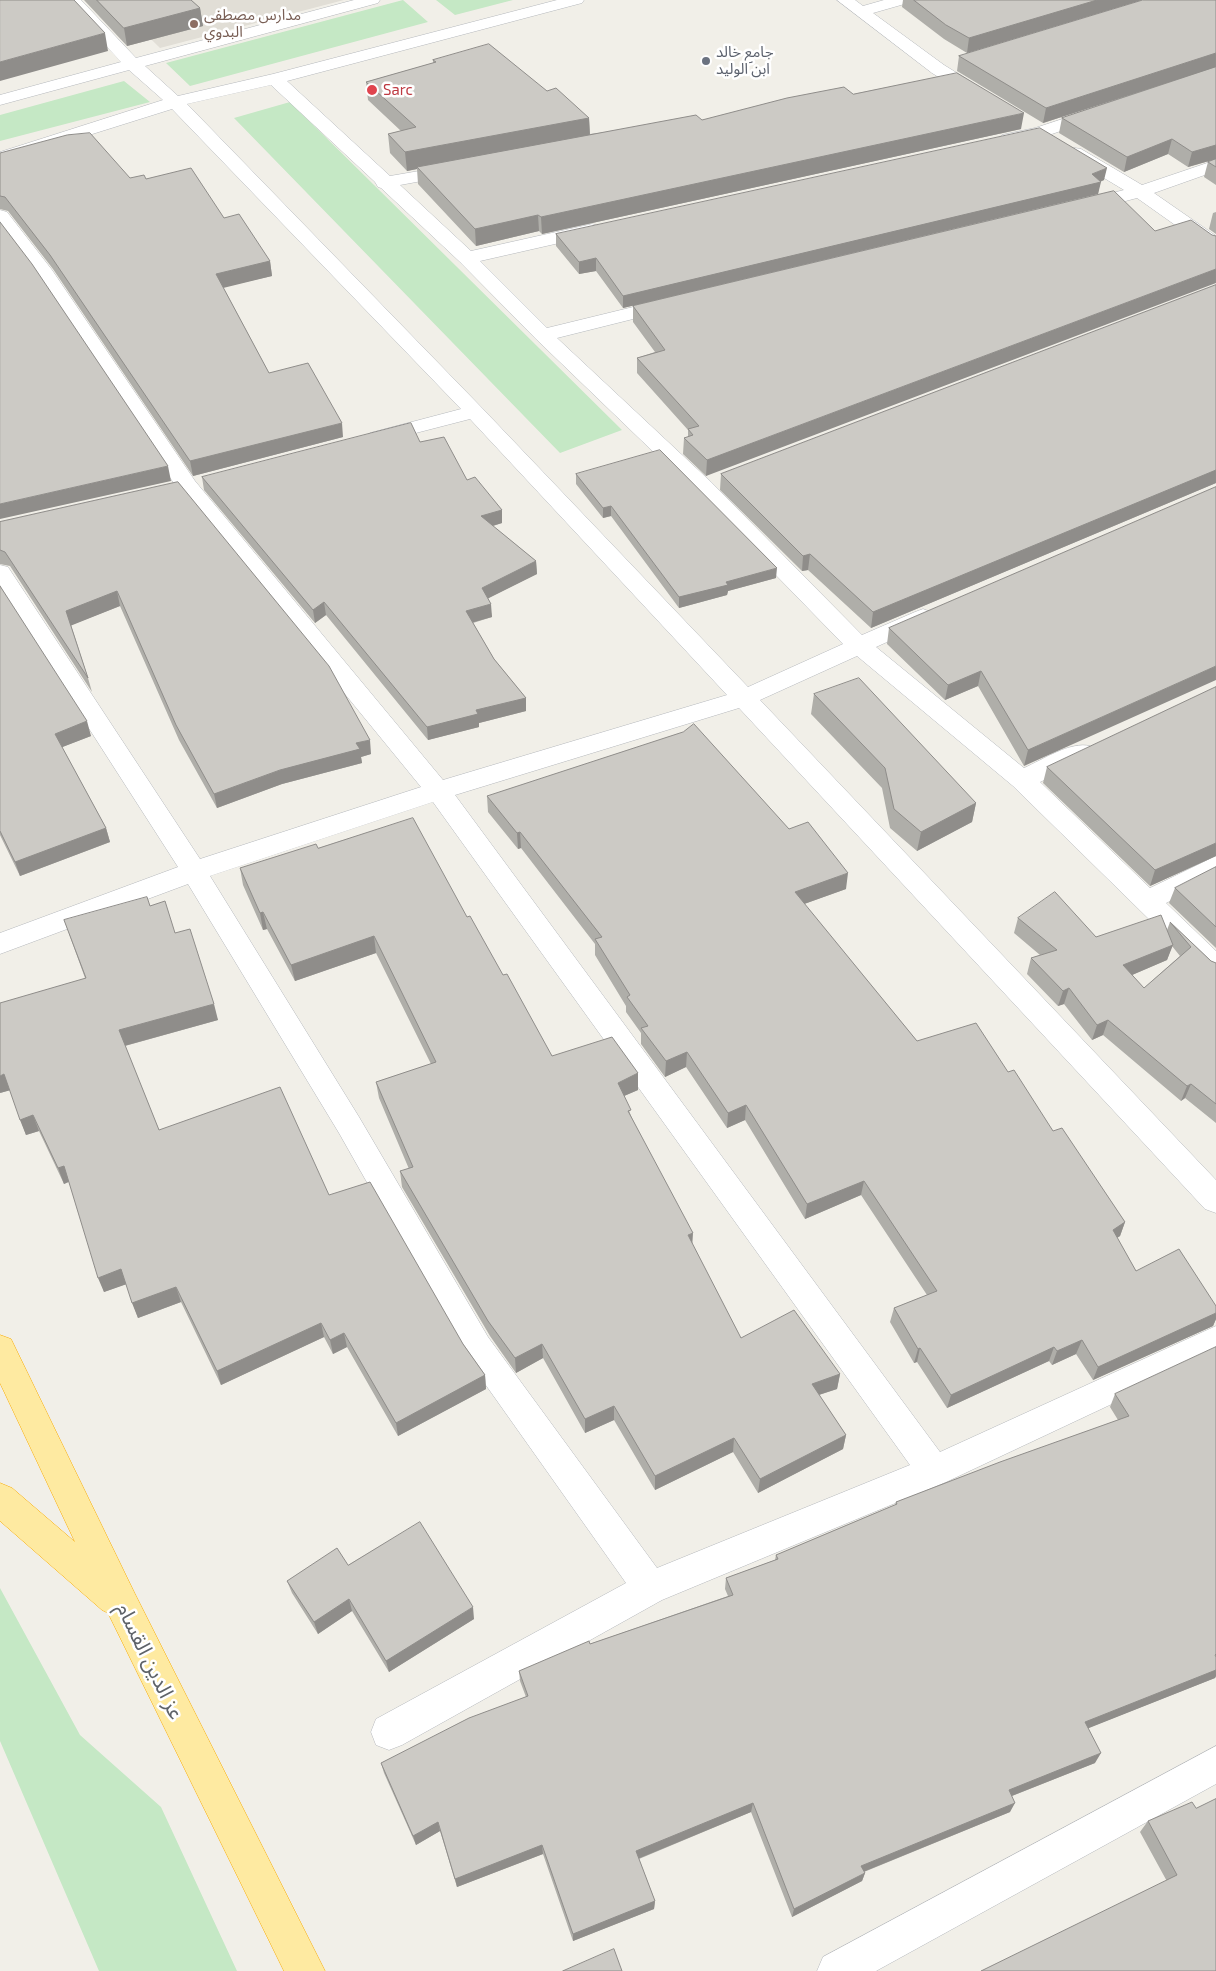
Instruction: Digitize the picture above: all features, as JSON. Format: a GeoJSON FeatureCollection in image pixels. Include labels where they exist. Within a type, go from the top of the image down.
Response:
{"type":"FeatureCollection","features":[{"type":"Feature","properties":{"kind":"highway","name":"عز الدين القسام"},"geometry":{"type":"LineString","coordinates":[[0,1349],[122,1606],[305,1971]]}},
{"type":"Feature","properties":{"kind":"highway"},"geometry":{"type":"LineString","coordinates":[[0,1499],[122,1606]]}},
{"type":"Feature","properties":{"kind":"street"},"geometry":{"type":"LineString","coordinates":[[72,0],[131,64],[175,102],[475,412],[1216,1200]]}},
{"type":"Feature","properties":{"kind":"street"},"geometry":{"type":"LineString","coordinates":[[0,100],[372,0]]}},
{"type":"Feature","properties":{"kind":"street"},"geometry":{"type":"LineString","coordinates":[[0,158],[175,102],[275,79],[576,0]]}},
{"type":"Feature","properties":{"kind":"street"},"geometry":{"type":"LineString","coordinates":[[845,0],[943,72],[990,101]]}},
{"type":"Feature","properties":{"kind":"street"},"geometry":{"type":"LineString","coordinates":[[862,12],[902,0]]}},
{"type":"Feature","properties":{"kind":"street"},"geometry":{"type":"LineString","coordinates":[[275,79],[466,258],[543,335],[712,483],[858,645],[1022,780],[1216,968]]}},
{"type":"Feature","properties":{"kind":"street"},"geometry":{"type":"LineString","coordinates":[[992,143],[1040,132],[1114,107]]}},
{"type":"Feature","properties":{"kind":"street"},"geometry":{"type":"LineString","coordinates":[[1024,122],[1140,192],[1216,244]]}},
{"type":"Feature","properties":{"kind":"street"},"geometry":{"type":"LineString","coordinates":[[384,183],[472,166]]}},
{"type":"Feature","properties":{"kind":"street"},"geometry":{"type":"LineString","coordinates":[[1063,211],[1140,192],[1216,166]]}},
{"type":"Feature","properties":{"kind":"street"},"geometry":{"type":"LineString","coordinates":[[0,216],[45,274],[187,486],[438,791],[934,1471]]}},
{"type":"Feature","properties":{"kind":"street"},"geometry":{"type":"LineString","coordinates":[[466,258],[612,226]]}},
{"type":"Feature","properties":{"kind":"street"},"geometry":{"type":"LineString","coordinates":[[543,335],[687,300]]}},
{"type":"Feature","properties":{"kind":"street"},"geometry":{"type":"LineString","coordinates":[[360,442],[475,412]]}},
{"type":"Feature","properties":{"kind":"street"},"geometry":{"type":"LineString","coordinates":[[0,572],[194,871],[349,1125],[477,1347],[650,1588]]}},
{"type":"Feature","properties":{"kind":"street"},"geometry":{"type":"LineString","coordinates":[[0,944],[194,871],[438,791],[744,698],[858,645],[941,610]]}},
{"type":"Feature","properties":{"kind":"street"},"geometry":{"type":"LineString","coordinates":[[1022,780],[1101,743]]}},
{"type":"Feature","properties":{"kind":"street"},"geometry":{"type":"LineString","coordinates":[[1147,901],[1216,866]]}},
{"type":"Feature","properties":{"kind":"street"},"geometry":{"type":"LineString","coordinates":[[389,1732],[650,1588],[934,1471],[1216,1340]]}},
{"type":"Feature","properties":{"kind":"street"},"geometry":{"type":"LineString","coordinates":[[837,1971],[1216,1764]]}},
{"type":"Feature","properties":{"kind":"shaded area","name":"مدارس مصطفى البدوي"},"geometry":{"type":"Polygon","coordinates":[[[111,0],[344,0],[160,48],[111,0]]]}},
{"type":"Feature","properties":{"kind":"green space"},"geometry":{"type":"Polygon","coordinates":[[[403,0],[428,22],[190,86],[166,63],[403,0]]]}},
{"type":"Feature","properties":{"kind":"green space"},"geometry":{"type":"Polygon","coordinates":[[[436,0],[513,0],[455,15],[436,0]]]}},
{"type":"Feature","properties":{"kind":"green space"},"geometry":{"type":"Polygon","coordinates":[[[124,81],[150,102],[0,141],[0,115],[124,81]]]}},
{"type":"Feature","properties":{"kind":"green space"},"geometry":{"type":"Polygon","coordinates":[[[290,102],[622,430],[560,453],[234,118],[290,102]]]}},
{"type":"Feature","properties":{"kind":"green space"},"geometry":{"type":"Polygon","coordinates":[[[0,1588],[80,1735],[161,1807],[237,1971],[99,1971],[0,1741],[0,1588]]]}},
{"type":"Feature","properties":{"kind":"building"},"geometry":{"type":"Polygon","coordinates":[[[0,0],[74,0],[105,33],[0,62],[0,0]]]}},
{"type":"Feature","properties":{"kind":"building"},"geometry":{"type":"Polygon","coordinates":[[[97,0],[191,0],[200,8],[124,28],[97,0]]]}},
{"type":"Feature","properties":{"kind":"building"},"geometry":{"type":"Polygon","coordinates":[[[914,0],[1097,0],[969,38],[946,25],[914,0]]]}},
{"type":"Feature","properties":{"kind":"building"},"geometry":{"type":"Polygon","coordinates":[[[1143,0],[1216,0],[1216,53],[1046,108],[959,56],[1143,0]]]}},
{"type":"Feature","properties":{"kind":"building"},"geometry":{"type":"Polygon","coordinates":[[[489,44],[547,91],[556,88],[589,118],[405,152],[388,134],[416,127],[366,82],[436,62],[433,60],[489,44]]]}},
{"type":"Feature","properties":{"kind":"building"},"geometry":{"type":"Polygon","coordinates":[[[1216,67],[1216,145],[1192,152],[1172,139],[1127,157],[1062,118],[1216,67]]]}},
{"type":"Feature","properties":{"kind":"building"},"geometry":{"type":"Polygon","coordinates":[[[957,73],[1024,113],[541,217],[538,215],[475,229],[417,167],[696,115],[702,120],[787,98],[844,87],[853,94],[957,73]]]}},
{"type":"Feature","properties":{"kind":"building"},"geometry":{"type":"Polygon","coordinates":[[[1040,128],[1107,168],[1092,174],[1101,182],[623,296],[596,258],[579,262],[556,234],[1040,128]]]}},
{"type":"Feature","properties":{"kind":"building"},"geometry":{"type":"Polygon","coordinates":[[[90,133],[130,178],[144,175],[146,179],[191,168],[224,218],[239,214],[270,261],[216,274],[269,373],[308,363],[342,423],[190,461],[50,255],[5,197],[0,196],[0,153],[67,135],[90,133]]]}},
{"type":"Feature","properties":{"kind":"building"},"geometry":{"type":"Polygon","coordinates":[[[1216,159],[1216,167],[1208,162],[1216,159]]]}},
{"type":"Feature","properties":{"kind":"building"},"geometry":{"type":"Polygon","coordinates":[[[1114,191],[1155,231],[1191,220],[1216,236],[1216,269],[707,460],[684,438],[693,435],[688,429],[699,426],[637,358],[665,350],[633,306],[1114,191]]]}},
{"type":"Feature","properties":{"kind":"building"},"geometry":{"type":"Polygon","coordinates":[[[0,222],[32,264],[168,466],[0,504],[0,222]]]}},
{"type":"Feature","properties":{"kind":"building"},"geometry":{"type":"Polygon","coordinates":[[[1216,285],[1216,470],[873,612],[810,554],[803,556],[721,474],[1216,285]]]}},
{"type":"Feature","properties":{"kind":"building"},"geometry":{"type":"Polygon","coordinates":[[[411,423],[420,442],[444,437],[467,480],[475,477],[502,510],[481,516],[536,561],[482,588],[491,604],[466,611],[494,659],[526,698],[476,710],[478,714],[427,727],[324,602],[313,610],[202,477],[411,423]]]}},
{"type":"Feature","properties":{"kind":"building"},"geometry":{"type":"Polygon","coordinates":[[[660,450],[777,568],[726,582],[728,585],[679,597],[611,506],[603,508],[576,474],[660,450]]]}},
{"type":"Feature","properties":{"kind":"building"},"geometry":{"type":"Polygon","coordinates":[[[178,482],[329,666],[370,740],[356,743],[360,749],[280,770],[214,794],[176,725],[117,591],[66,611],[88,678],[5,552],[0,550],[0,522],[178,482]]]}},
{"type":"Feature","properties":{"kind":"building"},"geometry":{"type":"Polygon","coordinates":[[[1216,487],[1216,666],[1028,750],[981,671],[948,685],[889,628],[1216,487]]]}},
{"type":"Feature","properties":{"kind":"building"},"geometry":{"type":"Polygon","coordinates":[[[0,586],[87,721],[55,734],[106,828],[15,862],[0,831],[0,586]]]}},
{"type":"Feature","properties":{"kind":"building"},"geometry":{"type":"Polygon","coordinates":[[[859,678],[976,803],[921,832],[894,809],[885,768],[814,694],[859,678]]]}},
{"type":"Feature","properties":{"kind":"building"},"geometry":{"type":"Polygon","coordinates":[[[1216,687],[1216,843],[1155,870],[1047,767],[1216,687]]]}},
{"type":"Feature","properties":{"kind":"building"},"geometry":{"type":"Polygon","coordinates":[[[694,724],[789,829],[808,822],[848,873],[795,892],[917,1041],[976,1023],[1008,1072],[1014,1070],[1053,1131],[1062,1128],[1125,1222],[1113,1230],[1136,1271],[1179,1249],[1216,1306],[1216,1313],[1098,1367],[1082,1340],[1057,1351],[1054,1347],[951,1395],[920,1348],[918,1349],[894,1308],[937,1291],[864,1181],[807,1204],[746,1105],[728,1113],[687,1052],[666,1061],[641,1028],[648,1026],[627,997],[630,995],[595,939],[602,937],[520,832],[517,833],[487,796],[683,732],[694,724]]]}},
{"type":"Feature","properties":{"kind":"building"},"geometry":{"type":"Polygon","coordinates":[[[413,818],[467,917],[470,916],[503,975],[507,974],[552,1056],[612,1037],[638,1073],[618,1083],[631,1110],[628,1111],[693,1233],[688,1235],[741,1338],[794,1310],[840,1374],[812,1384],[846,1435],[760,1479],[734,1438],[655,1476],[614,1406],[585,1419],[542,1344],[515,1358],[488,1321],[400,1171],[413,1167],[376,1082],[436,1062],[374,936],[291,965],[263,912],[260,913],[240,868],[316,844],[318,848],[413,818]]]}},
{"type":"Feature","properties":{"kind":"building"},"geometry":{"type":"Polygon","coordinates":[[[1216,867],[1216,927],[1175,888],[1216,867]]]}},
{"type":"Feature","properties":{"kind":"building"},"geometry":{"type":"Polygon","coordinates":[[[1055,892],[1096,937],[1161,915],[1173,945],[1123,965],[1144,988],[1191,947],[1170,922],[1211,961],[1216,963],[1216,1104],[1191,1084],[1187,1086],[1108,1020],[1097,1025],[1069,988],[1063,991],[1031,958],[1057,950],[1018,918],[1055,892]]]}},
{"type":"Feature","properties":{"kind":"building"},"geometry":{"type":"Polygon","coordinates":[[[147,897],[150,906],[165,901],[175,933],[190,929],[214,1004],[119,1030],[159,1130],[280,1087],[329,1195],[370,1182],[463,1344],[485,1375],[396,1423],[344,1333],[330,1340],[321,1323],[217,1371],[176,1287],[132,1303],[121,1269],[98,1278],[64,1166],[58,1168],[33,1115],[20,1120],[4,1074],[0,1076],[0,1003],[86,978],[64,920],[147,897]]]}},
{"type":"Feature","properties":{"kind":"building"},"geometry":{"type":"Polygon","coordinates":[[[1216,1347],[1216,1670],[1085,1722],[1101,1753],[1009,1790],[1015,1803],[861,1866],[865,1873],[794,1909],[753,1803],[636,1851],[655,1901],[573,1934],[542,1845],[455,1879],[438,1822],[413,1836],[381,1763],[469,1718],[528,1696],[519,1671],[589,1641],[590,1644],[733,1595],[726,1578],[778,1559],[776,1555],[897,1504],[896,1502],[1000,1462],[1129,1416],[1115,1394],[1216,1347]]]}},
{"type":"Feature","properties":{"kind":"building"},"geometry":{"type":"Polygon","coordinates":[[[420,1522],[473,1607],[386,1661],[349,1599],[314,1622],[287,1581],[337,1548],[348,1565],[420,1522]]]}},
{"type":"Feature","properties":{"kind":"building"},"geometry":{"type":"Polygon","coordinates":[[[1216,1799],[1216,1971],[981,1971],[1177,1875],[1148,1821],[1192,1802],[1196,1808],[1216,1799]]]}},
{"type":"Feature","properties":{"kind":"building"},"geometry":{"type":"Polygon","coordinates":[[[614,1949],[622,1971],[563,1971],[614,1949]]]}},
{"type":"Feature","properties":{"kind":"place","name":"مدارس مصطفى البدوي"},"geometry":{"type":"Point","coordinates":[194,24]}},
{"type":"Feature","properties":{"kind":"place","name":"جامع خالد ابن الوليد"},"geometry":{"type":"Point","coordinates":[706,61]}},
{"type":"Feature","properties":{"kind":"place","name":"Sarc"},"geometry":{"type":"Point","coordinates":[372,90]}}]}
